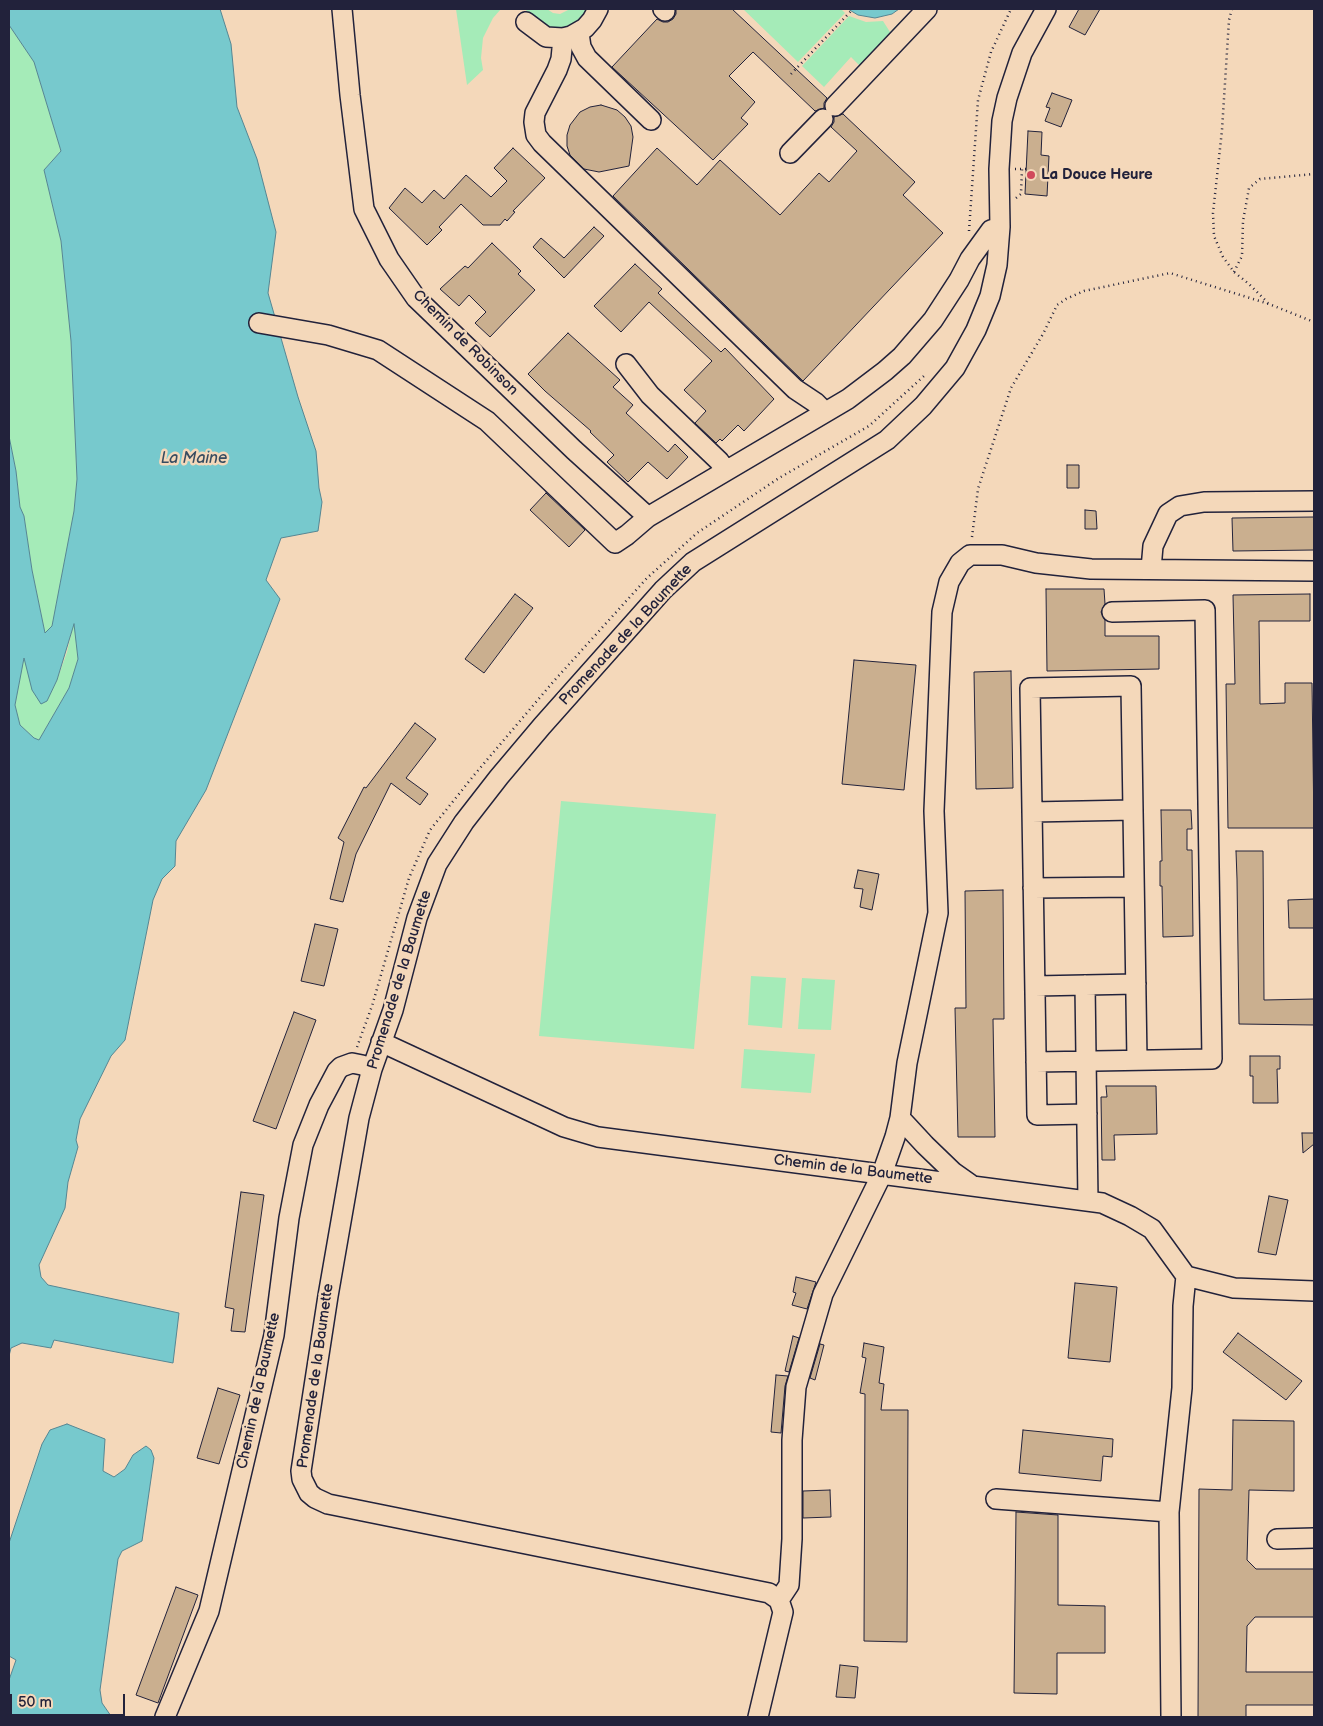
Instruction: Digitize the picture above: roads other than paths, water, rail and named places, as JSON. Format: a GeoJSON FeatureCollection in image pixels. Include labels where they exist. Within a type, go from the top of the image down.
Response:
{"type":"FeatureCollection","features":[{"type":"Feature","properties":{"kind":"street","name":"Chemin de Robinson"},"geometry":{"type":"LineString","coordinates":[[342,9],[364,209],[389,259],[416,298],[574,450],[648,517]]}},
{"type":"Feature","properties":{"kind":"street"},"geometry":{"type":"LineString","coordinates":[[526,22],[546,37],[571,35],[592,20],[598,9]]}},
{"type":"Feature","properties":{"kind":"street"},"geometry":{"type":"LineString","coordinates":[[790,153],[927,9]]}},
{"type":"Feature","properties":{"kind":"street","name":"Promenade de la Baumette"},"geometry":{"type":"LineString","coordinates":[[774,1597],[328,1504],[315,1498],[302,1479],[302,1462],[328,1296],[356,1137],[372,1069],[393,1010],[417,918],[437,864],[464,822],[499,777],[663,590],[693,562],[886,440],[923,406],[955,368],[976,330],[990,296],[997,259],[1000,227],[999,169],[1002,121],[1022,53],[1046,9]]}},
{"type":"Feature","properties":{"kind":"street"},"geometry":{"type":"LineString","coordinates":[[571,35],[587,58],[651,120]]}},
{"type":"Feature","properties":{"kind":"street"},"geometry":{"type":"LineString","coordinates":[[571,35],[557,70],[535,113],[536,135],[556,157],[795,389],[816,402],[825,412]]}},
{"type":"Feature","properties":{"kind":"street"},"geometry":{"type":"LineString","coordinates":[[259,323],[328,334],[378,350],[487,421],[615,544],[648,517],[867,386],[902,356],[923,332],[942,307],[970,259],[992,230],[1000,227]]}},
{"type":"Feature","properties":{"kind":"street"},"geometry":{"type":"LineString","coordinates":[[970,259],[983,256],[997,259]]}},
{"type":"Feature","properties":{"kind":"street"},"geometry":{"type":"LineString","coordinates":[[626,364],[650,394],[719,461],[726,471]]}},
{"type":"Feature","properties":{"kind":"street"},"geometry":{"type":"LineString","coordinates":[[1151,569],[1153,546],[1164,522],[1168,514],[1180,506],[1204,502],[1314,501]]}},
{"type":"Feature","properties":{"kind":"street"},"geometry":{"type":"LineString","coordinates":[[758,1717],[783,1612],[774,1597],[789,1585],[792,1539],[792,1440],[796,1387],[823,1294],[882,1174],[900,1118],[907,1063],[938,913],[934,811],[942,612],[949,582],[960,563],[970,555],[1002,555],[1036,563],[1092,569],[1314,571]]}},
{"type":"Feature","properties":{"kind":"street"},"geometry":{"type":"LineString","coordinates":[[1036,1062],[1212,1059],[1205,610],[1112,612]]}},
{"type":"Feature","properties":{"kind":"street"},"geometry":{"type":"LineString","coordinates":[[1086,1114],[1036,1115],[1030,688],[1132,686],[1137,1060]]}},
{"type":"Feature","properties":{"kind":"street"},"geometry":{"type":"LineString","coordinates":[[1032,812],[1133,810]]}},
{"type":"Feature","properties":{"kind":"street"},"geometry":{"type":"LineString","coordinates":[[1033,888],[1134,887]]}},
{"type":"Feature","properties":{"kind":"street"},"geometry":{"type":"LineString","coordinates":[[1035,986],[1136,984]]}},
{"type":"Feature","properties":{"kind":"street"},"geometry":{"type":"LineString","coordinates":[[1085,985],[1088,1201]]}},
{"type":"Feature","properties":{"kind":"street","name":"Chemin de la Baumette"},"geometry":{"type":"LineString","coordinates":[[381,1042],[564,1127],[598,1137],[1102,1203],[1152,1229],[1186,1276]]}},
{"type":"Feature","properties":{"kind":"street","name":"Chemin de la Baumette"},"geometry":{"type":"LineString","coordinates":[[165,1717],[209,1611],[274,1334],[289,1218],[303,1145],[319,1105],[336,1071],[341,1067],[352,1064],[372,1069]]}},
{"type":"Feature","properties":{"kind":"street"},"geometry":{"type":"LineString","coordinates":[[900,1118],[953,1172],[973,1186]]}},
{"type":"Feature","properties":{"kind":"street"},"geometry":{"type":"LineString","coordinates":[[1171,1717],[1168,1512],[1182,1388],[1183,1306],[1186,1276],[1234,1288],[1314,1291]]}},
{"type":"Feature","properties":{"kind":"street"},"geometry":{"type":"LineString","coordinates":[[996,1499],[1168,1512]]}},
{"type":"Feature","properties":{"kind":"street"},"geometry":{"type":"LineString","coordinates":[[1277,1539],[1314,1538]]}},
{"type":"Feature","properties":{"kind":"water","name":"La Maine"},"geometry":{"type":"Polygon","coordinates":[[[9,9],[220,9],[231,44],[237,107],[257,159],[276,232],[268,293],[298,397],[316,451],[322,502],[318,531],[281,538],[266,580],[280,599],[206,790],[176,841],[175,866],[162,879],[153,900],[125,1040],[111,1056],[80,1119],[76,1140],[78,1147],[68,1182],[65,1208],[39,1265],[41,1277],[48,1285],[179,1313],[173,1363],[54,1340],[51,1348],[22,1343],[11,1348],[9,1356],[9,436],[16,471],[20,507],[24,516],[32,570],[45,633],[52,626],[74,511],[77,479],[71,341],[61,241],[44,170],[61,151],[34,62],[9,25],[9,9]],[[74,624],[57,680],[47,701],[41,704],[32,690],[24,658],[15,705],[20,725],[34,738],[39,740],[69,688],[78,659],[74,624]]]}},
{"type":"Feature","properties":{"kind":"water"},"geometry":{"type":"Polygon","coordinates":[[[848,9],[899,9],[892,14],[875,18],[858,15],[848,9]]]}},
{"type":"Feature","properties":{"kind":"water"},"geometry":{"type":"Polygon","coordinates":[[[67,1424],[105,1439],[103,1471],[114,1477],[125,1469],[133,1455],[146,1446],[151,1450],[154,1458],[142,1541],[122,1551],[118,1559],[100,1690],[102,1703],[111,1716],[9,1717],[9,1680],[16,1660],[9,1656],[9,1543],[42,1444],[50,1430],[67,1424]]]}},
{"type":"Feature","properties":{"kind":"place","name":"La Douce Heure"},"geometry":{"type":"Point","coordinates":[1031,175]}}]}
